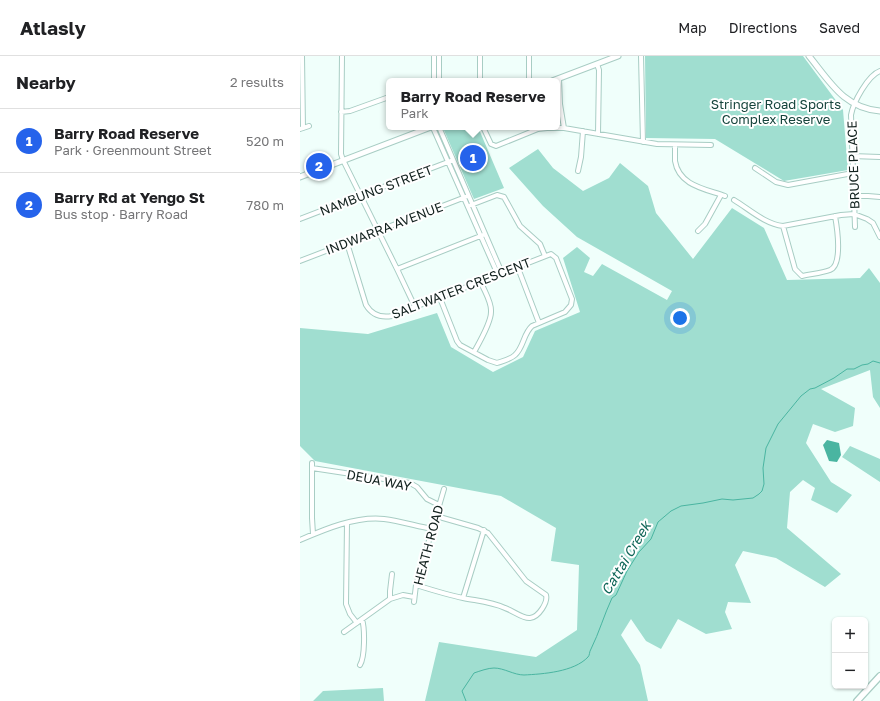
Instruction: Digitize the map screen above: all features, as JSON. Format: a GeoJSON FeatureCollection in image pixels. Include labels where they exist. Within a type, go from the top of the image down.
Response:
{"type":"FeatureCollection","features":[{"type":"Feature","properties":{"kind":"main road"},"geometry":{"type":"LineString","coordinates":[[857,701],[880,676]]}},
{"type":"Feature","properties":{"kind":"street"},"geometry":{"type":"LineString","coordinates":[[302,56],[301,128],[309,126]]}},
{"type":"Feature","properties":{"kind":"street"},"geometry":{"type":"LineString","coordinates":[[342,56],[342,160],[415,307]]}},
{"type":"Feature","properties":{"kind":"street"},"geometry":{"type":"LineString","coordinates":[[434,56],[434,78]]}},
{"type":"Feature","properties":{"kind":"street"},"geometry":{"type":"LineString","coordinates":[[439,56],[439,78]]}},
{"type":"Feature","properties":{"kind":"street"},"geometry":{"type":"LineString","coordinates":[[480,56],[480,78]]}},
{"type":"Feature","properties":{"kind":"street"},"geometry":{"type":"LineString","coordinates":[[529,56],[529,78]]}},
{"type":"Feature","properties":{"kind":"street"},"geometry":{"type":"LineString","coordinates":[[559,78],[618,56]]}},
{"type":"Feature","properties":{"kind":"street"},"geometry":{"type":"LineString","coordinates":[[641,56],[643,142]]}},
{"type":"Feature","properties":{"kind":"street"},"geometry":{"type":"LineString","coordinates":[[809,56],[837,91],[854,104],[871,110],[880,111]]}},
{"type":"Feature","properties":{"kind":"street"},"geometry":{"type":"LineString","coordinates":[[597,64],[598,134]]}},
{"type":"Feature","properties":{"kind":"street"},"geometry":{"type":"LineString","coordinates":[[854,104],[875,73],[880,71]]}},
{"type":"Feature","properties":{"kind":"street"},"geometry":{"type":"LineString","coordinates":[[341,112],[350,111],[386,98]]}},
{"type":"Feature","properties":{"kind":"street"},"geometry":{"type":"LineString","coordinates":[[560,104],[564,128]]}},
{"type":"Feature","properties":{"kind":"street","name":"BRUCE PLACE"},"geometry":{"type":"LineString","coordinates":[[854,104],[851,120],[855,227]]}},
{"type":"Feature","properties":{"kind":"street"},"geometry":{"type":"LineString","coordinates":[[560,128],[657,144],[711,145]]}},
{"type":"Feature","properties":{"kind":"street"},"geometry":{"type":"LineString","coordinates":[[300,177],[425,130]]}},
{"type":"Feature","properties":{"kind":"street"},"geometry":{"type":"LineString","coordinates":[[434,130],[450,161],[500,274]]}},
{"type":"Feature","properties":{"kind":"street"},"geometry":{"type":"LineString","coordinates":[[440,130],[450,161]]}},
{"type":"Feature","properties":{"kind":"street"},"geometry":{"type":"LineString","coordinates":[[484,130],[491,144],[496,146],[536,130]]}},
{"type":"Feature","properties":{"kind":"street"},"geometry":{"type":"LineString","coordinates":[[578,171],[581,157],[583,131]]}},
{"type":"Feature","properties":{"kind":"street"},"geometry":{"type":"LineString","coordinates":[[675,145],[675,162],[682,177],[695,186],[723,195],[705,224],[698,231]]}},
{"type":"Feature","properties":{"kind":"street"},"geometry":{"type":"LineString","coordinates":[[852,156],[880,157]]}},
{"type":"Feature","properties":{"kind":"street","name":"NAMBUNG STREET"},"geometry":{"type":"LineString","coordinates":[[300,219],[450,161]]}},
{"type":"Feature","properties":{"kind":"street"},"geometry":{"type":"LineString","coordinates":[[755,168],[776,182],[788,185],[852,173]]}},
{"type":"Feature","properties":{"kind":"street"},"geometry":{"type":"LineString","coordinates":[[470,205],[497,195],[504,197],[520,226],[540,244],[545,256]]}},
{"type":"Feature","properties":{"kind":"street"},"geometry":{"type":"LineString","coordinates":[[854,196],[880,197]]}},
{"type":"Feature","properties":{"kind":"street","name":"INDWARRA AVENUE"},"geometry":{"type":"LineString","coordinates":[[300,261],[466,197]]}},
{"type":"Feature","properties":{"kind":"street"},"geometry":{"type":"LineString","coordinates":[[734,200],[773,224],[783,226],[854,214],[873,223],[880,237]]}},
{"type":"Feature","properties":{"kind":"street"},"geometry":{"type":"LineString","coordinates":[[783,226],[795,268],[802,276],[832,269],[836,264],[838,241],[835,216]]}},
{"type":"Feature","properties":{"kind":"street"},"geometry":{"type":"LineString","coordinates":[[397,269],[483,235]]}},
{"type":"Feature","properties":{"kind":"street","name":"SALTWATER CRESCENT"},"geometry":{"type":"LineString","coordinates":[[347,243],[366,305],[371,312],[379,316],[386,317],[440,298],[545,256],[553,255],[556,258],[572,299],[571,306],[565,312],[539,323]]}},
{"type":"Feature","properties":{"kind":"street"},"geometry":{"type":"LineString","coordinates":[[440,298],[460,345],[492,362],[497,363],[512,357],[519,351],[528,330],[532,326],[539,323],[518,268]]}},
{"type":"Feature","properties":{"kind":"street"},"geometry":{"type":"LineString","coordinates":[[474,352],[492,312],[481,282]]}},
{"type":"Feature","properties":{"kind":"street","name":"DEUA WAY"},"geometry":{"type":"LineString","coordinates":[[313,534],[312,466],[410,483],[419,489],[427,499],[439,505]]}},
{"type":"Feature","properties":{"kind":"street","name":"HEATH ROAD"},"geometry":{"type":"LineString","coordinates":[[390,598],[403,595],[414,599],[416,585],[444,489]]}},
{"type":"Feature","properties":{"kind":"street"},"geometry":{"type":"LineString","coordinates":[[416,585],[463,598],[498,605],[528,618],[534,617],[539,613],[546,600],[546,595],[526,580],[488,533],[484,530],[436,516]]}},
{"type":"Feature","properties":{"kind":"street"},"geometry":{"type":"LineString","coordinates":[[300,540],[313,534],[360,520],[382,519],[432,529]]}},
{"type":"Feature","properties":{"kind":"street"},"geometry":{"type":"LineString","coordinates":[[348,523],[346,604],[350,614],[357,623]]}},
{"type":"Feature","properties":{"kind":"street"},"geometry":{"type":"LineString","coordinates":[[463,598],[484,530]]}},
{"type":"Feature","properties":{"kind":"street"},"geometry":{"type":"LineString","coordinates":[[344,632],[390,598],[392,574]]}},
{"type":"Feature","properties":{"kind":"street"},"geometry":{"type":"LineString","coordinates":[[360,665],[363,655],[364,628],[362,619]]}},
{"type":"Feature","properties":{"kind":"green space","name":"Stringer Road Sports Complex Reserve"},"geometry":{"type":"Polygon","coordinates":[[[645,56],[803,56],[843,110],[848,170],[784,181],[715,139],[646,138],[645,56]]]}},
{"type":"Feature","properties":{"kind":"green space"},"geometry":{"type":"Polygon","coordinates":[[[444,130],[479,130],[504,188],[474,199],[444,130]]]}},
{"type":"Feature","properties":{"kind":"green space"},"geometry":{"type":"Polygon","coordinates":[[[538,149],[553,168],[583,191],[609,178],[620,163],[648,186],[656,213],[693,259],[732,208],[764,228],[787,280],[860,278],[869,268],[880,283],[880,408],[873,397],[870,370],[821,389],[855,408],[853,426],[835,432],[813,424],[806,443],[831,482],[852,495],[837,513],[811,500],[815,488],[803,480],[790,492],[787,528],[841,574],[825,587],[776,558],[743,551],[735,565],[751,603],[728,602],[725,612],[732,629],[706,634],[678,619],[661,649],[646,641],[631,619],[621,635],[640,665],[648,701],[425,701],[439,642],[536,657],[577,630],[579,565],[551,561],[556,528],[501,496],[315,461],[300,446],[300,328],[368,334],[437,313],[451,347],[493,372],[523,357],[535,331],[580,312],[563,258],[577,247],[590,258],[584,272],[593,276],[602,264],[667,300],[672,291],[577,237],[543,206],[509,168],[538,149]]]}},
{"type":"Feature","properties":{"kind":"green space"},"geometry":{"type":"Polygon","coordinates":[[[850,446],[880,459],[880,482],[842,457],[850,446]]]}},
{"type":"Feature","properties":{"kind":"green space"},"geometry":{"type":"Polygon","coordinates":[[[383,688],[384,701],[313,701],[323,691],[383,688]]]}},
{"type":"Feature","properties":{"kind":"shaded area"},"geometry":{"type":"Polygon","coordinates":[[[827,440],[839,443],[841,455],[837,462],[829,461],[823,445],[827,440]]]}},
{"type":"Feature","properties":{"kind":"waterway","name":"Cattai Creek"},"geometry":{"type":"LineString","coordinates":[[466,701],[462,691],[474,673],[479,671],[494,668],[520,675],[540,674],[567,669],[582,662],[589,656],[590,650],[597,637],[612,598],[616,595],[627,571],[639,552],[651,539],[658,522],[671,511],[681,506],[722,499],[733,500],[753,498],[759,494],[762,491],[764,484],[763,468],[766,448],[778,424],[801,396],[810,389],[834,378],[847,369],[854,369],[873,361],[880,363]]}},
{"type":"Feature","properties":{"kind":"place","name":"Barry Road Reserve"},"geometry":{"type":"Point","coordinates":[473,158]}},
{"type":"Feature","properties":{"kind":"place","name":"Barry Rd at Yengo St"},"geometry":{"type":"Point","coordinates":[319,166]}}]}
